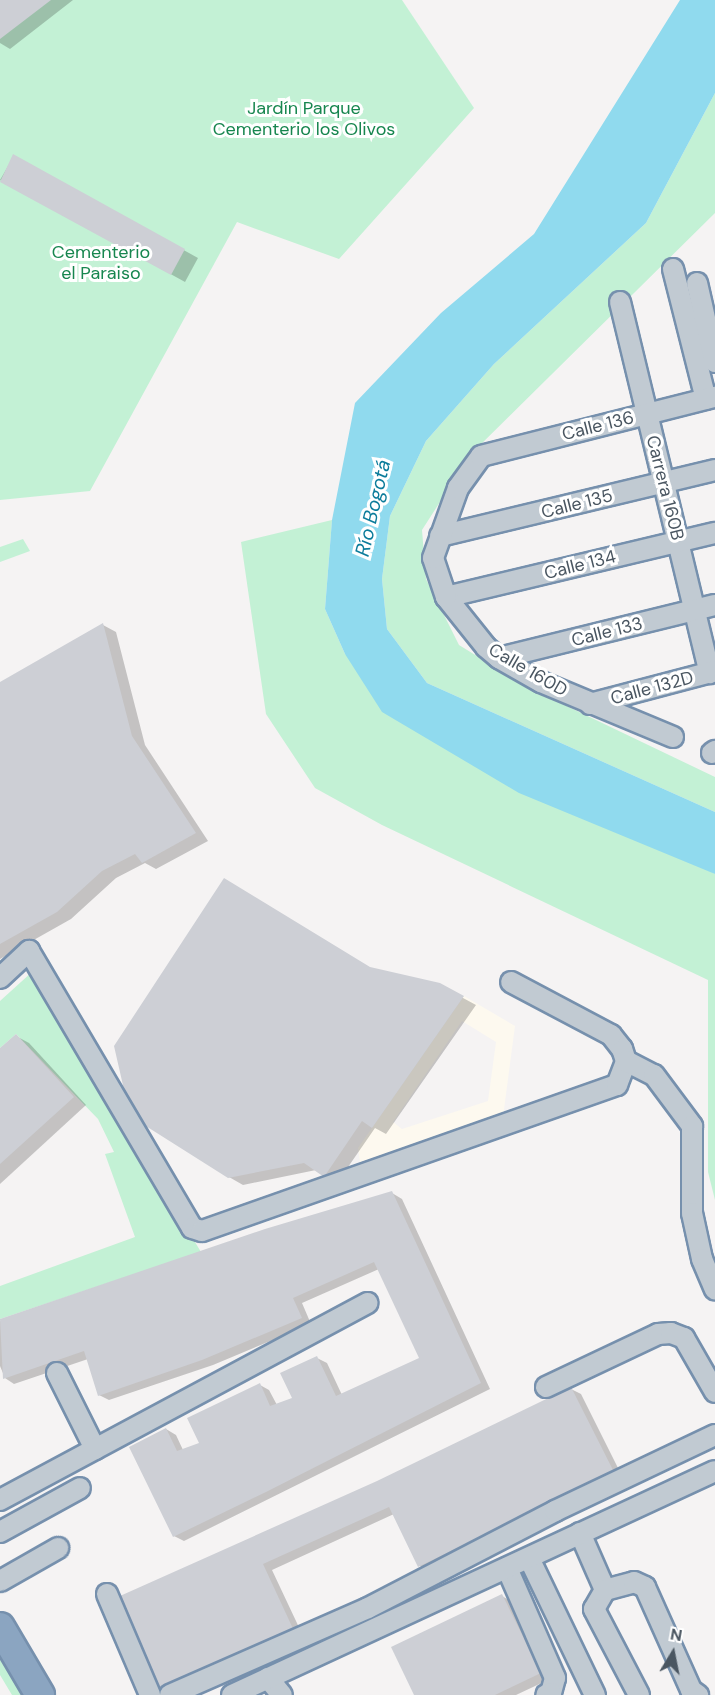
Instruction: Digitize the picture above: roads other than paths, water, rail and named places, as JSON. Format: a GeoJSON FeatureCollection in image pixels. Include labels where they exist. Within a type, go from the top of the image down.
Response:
{"type":"FeatureCollection","features":[{"type":"Feature","properties":{"kind":"highway"},"geometry":{"type":"LineString","coordinates":[[0,1627],[40,1695]]}},
{"type":"Feature","properties":{"kind":"street"},"geometry":{"type":"LineString","coordinates":[[673,269],[711,398]]}},
{"type":"Feature","properties":{"kind":"street"},"geometry":{"type":"LineString","coordinates":[[697,283],[715,362]]}},
{"type":"Feature","properties":{"kind":"street","name":"Carrera 160B"},"geometry":{"type":"LineString","coordinates":[[620,302],[695,610],[713,672]]}},
{"type":"Feature","properties":{"kind":"street","name":"Calle 136"},"geometry":{"type":"LineString","coordinates":[[481,456],[711,398]]}},
{"type":"Feature","properties":{"kind":"street","name":"Calle 160D"},"geometry":{"type":"LineString","coordinates":[[481,456],[458,488],[433,558],[446,597],[486,647],[499,658],[590,704],[673,737]]}},
{"type":"Feature","properties":{"kind":"street","name":"Calle 135"},"geometry":{"type":"LineString","coordinates":[[440,536],[715,470]]}},
{"type":"Feature","properties":{"kind":"street","name":"Calle 134"},"geometry":{"type":"LineString","coordinates":[[446,597],[715,533]]}},
{"type":"Feature","properties":{"kind":"street","name":"Calle 133"},"geometry":{"type":"LineString","coordinates":[[499,658],[715,606]]}},
{"type":"Feature","properties":{"kind":"street","name":"Calle 132D"},"geometry":{"type":"LineString","coordinates":[[590,704],[713,672]]}},
{"type":"Feature","properties":{"kind":"street"},"geometry":{"type":"LineString","coordinates":[[0,978],[29,951],[192,1228],[202,1231],[601,1093],[617,1085],[627,1061]]}},
{"type":"Feature","properties":{"kind":"street"},"geometry":{"type":"LineString","coordinates":[[511,982],[611,1035],[622,1048],[627,1061],[654,1075],[692,1126],[692,1213],[702,1259],[715,1288]]}},
{"type":"Feature","properties":{"kind":"street"},"geometry":{"type":"LineString","coordinates":[[0,1500],[367,1303]]}},
{"type":"Feature","properties":{"kind":"street"},"geometry":{"type":"LineString","coordinates":[[546,1387],[658,1334],[670,1333],[684,1338],[715,1392]]}},
{"type":"Feature","properties":{"kind":"street"},"geometry":{"type":"LineString","coordinates":[[57,1373],[94,1449]]}},
{"type":"Feature","properties":{"kind":"street"},"geometry":{"type":"LineString","coordinates":[[170,1695],[368,1608],[555,1511],[715,1435]]}},
{"type":"Feature","properties":{"kind":"street"},"geometry":{"type":"LineString","coordinates":[[232,1695],[715,1471]]}},
{"type":"Feature","properties":{"kind":"street"},"geometry":{"type":"LineString","coordinates":[[0,1532],[80,1488]]}},
{"type":"Feature","properties":{"kind":"street"},"geometry":{"type":"LineString","coordinates":[[579,1533],[605,1590]]}},
{"type":"Feature","properties":{"kind":"street"},"geometry":{"type":"LineString","coordinates":[[0,1581],[58,1548]]}},
{"type":"Feature","properties":{"kind":"street"},"geometry":{"type":"LineString","coordinates":[[529,1558],[595,1695]]}},
{"type":"Feature","properties":{"kind":"street"},"geometry":{"type":"LineString","coordinates":[[507,1568],[555,1678],[551,1693],[546,1695]]}},
{"type":"Feature","properties":{"kind":"street"},"geometry":{"type":"LineString","coordinates":[[639,1695],[594,1609],[605,1590],[634,1582],[645,1587],[689,1693]]}},
{"type":"Feature","properties":{"kind":"street"},"geometry":{"type":"LineString","coordinates":[[107,1594],[150,1695]]}},
{"type":"Feature","properties":{"kind":"street"},"geometry":{"type":"LineString","coordinates":[[268,1678],[282,1695]]}},
{"type":"Feature","properties":{"kind":"water","name":"Río Bogotá"},"geometry":{"type":"Polygon","coordinates":[[[680,0],[715,0],[715,93],[646,223],[494,364],[426,441],[390,516],[382,579],[387,629],[427,683],[715,812],[715,874],[519,793],[382,712],[345,654],[325,609],[332,520],[355,403],[441,313],[534,234],[680,0]]]}},
{"type":"Feature","properties":{"kind":"park label","name":"Jardín Parque Cementerio los Olivos"},"geometry":{"type":"Point","coordinates":[304,119]}},
{"type":"Feature","properties":{"kind":"park label","name":"Cementerio el Paraiso"},"geometry":{"type":"Point","coordinates":[101,263]}}]}
